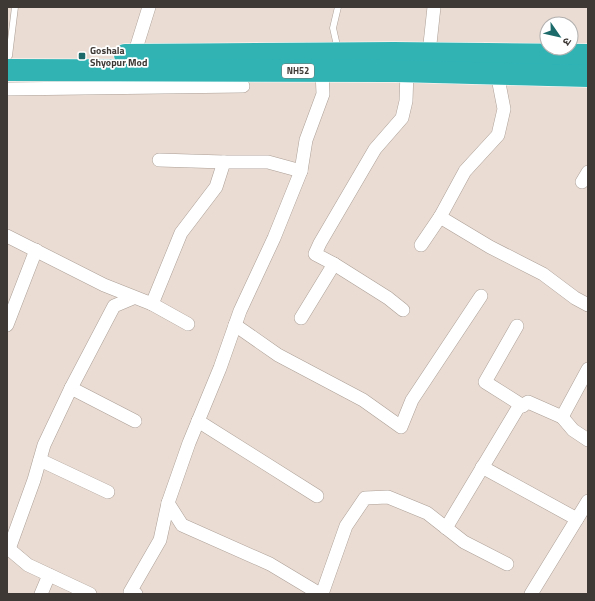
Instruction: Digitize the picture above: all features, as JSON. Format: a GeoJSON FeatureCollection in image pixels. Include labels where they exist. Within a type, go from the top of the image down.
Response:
{"type":"FeatureCollection","features":[{"type":"Feature","properties":{"kind":"highway","name":"NH52"},"geometry":{"type":"LineString","coordinates":[[8,61],[134,55],[241,53],[588,57]]}},
{"type":"Feature","properties":{"kind":"highway","name":"NH52"},"geometry":{"type":"LineString","coordinates":[[8,61],[322,71],[497,73],[588,57]]}},
{"type":"Feature","properties":{"kind":"street"},"geometry":{"type":"LineString","coordinates":[[134,55],[149,7]]}},
{"type":"Feature","properties":{"kind":"street"},"geometry":{"type":"LineString","coordinates":[[429,54],[434,7]]}},
{"type":"Feature","properties":{"kind":"street"},"geometry":{"type":"LineString","coordinates":[[136,594],[130,592],[160,540],[168,503],[198,421],[220,368],[235,325],[274,238],[301,171],[306,140],[323,94],[322,71]]}},
{"type":"Feature","properties":{"kind":"street"},"geometry":{"type":"LineString","coordinates":[[403,310],[388,298],[334,264],[315,254],[375,148],[402,118],[406,101],[407,71]]}},
{"type":"Feature","properties":{"kind":"street"},"geometry":{"type":"LineString","coordinates":[[421,245],[440,217],[465,172],[498,135],[504,109],[497,73]]}},
{"type":"Feature","properties":{"kind":"street"},"geometry":{"type":"LineString","coordinates":[[7,89],[243,86]]}},
{"type":"Feature","properties":{"kind":"street"},"geometry":{"type":"LineString","coordinates":[[159,160],[268,162],[301,171]]}},
{"type":"Feature","properties":{"kind":"street"},"geometry":{"type":"LineString","coordinates":[[152,304],[181,233],[216,187],[224,162]]}},
{"type":"Feature","properties":{"kind":"street"},"geometry":{"type":"LineString","coordinates":[[440,217],[490,247],[543,274],[575,298],[588,305]]}},
{"type":"Feature","properties":{"kind":"street"},"geometry":{"type":"LineString","coordinates":[[7,236],[133,298],[152,304],[188,324]]}},
{"type":"Feature","properties":{"kind":"street"},"geometry":{"type":"LineString","coordinates":[[7,325],[36,250]]}},
{"type":"Feature","properties":{"kind":"street"},"geometry":{"type":"LineString","coordinates":[[301,318],[334,264]]}},
{"type":"Feature","properties":{"kind":"street"},"geometry":{"type":"LineString","coordinates":[[235,325],[278,355],[363,400],[401,427],[416,393],[481,296]]}},
{"type":"Feature","properties":{"kind":"street"},"geometry":{"type":"LineString","coordinates":[[90,594],[28,564],[8,548],[44,446],[71,388],[114,306],[133,298]]}},
{"type":"Feature","properties":{"kind":"street"},"geometry":{"type":"LineString","coordinates":[[518,326],[485,382],[523,406]]}},
{"type":"Feature","properties":{"kind":"street"},"geometry":{"type":"LineString","coordinates":[[562,417],[588,369]]}},
{"type":"Feature","properties":{"kind":"street"},"geometry":{"type":"LineString","coordinates":[[71,388],[135,421]]}},
{"type":"Feature","properties":{"kind":"street"},"geometry":{"type":"LineString","coordinates":[[446,528],[518,408],[528,402],[562,417],[572,430],[588,440]]}},
{"type":"Feature","properties":{"kind":"street"},"geometry":{"type":"LineString","coordinates":[[198,421],[317,496]]}},
{"type":"Feature","properties":{"kind":"street"},"geometry":{"type":"LineString","coordinates":[[40,460],[108,492]]}},
{"type":"Feature","properties":{"kind":"street"},"geometry":{"type":"LineString","coordinates":[[482,467],[577,519]]}},
{"type":"Feature","properties":{"kind":"street"},"geometry":{"type":"LineString","coordinates":[[168,503],[182,525],[270,564],[321,594],[346,526],[365,498],[388,497],[427,514],[464,542],[507,564]]}},
{"type":"Feature","properties":{"kind":"street"},"geometry":{"type":"LineString","coordinates":[[531,594],[588,501]]}},
{"type":"Feature","properties":{"kind":"street"},"geometry":{"type":"LineString","coordinates":[[41,594],[50,575]]}},
{"type":"Feature","properties":{"kind":"lane"},"geometry":{"type":"LineString","coordinates":[[8,61],[15,7]]}},
{"type":"Feature","properties":{"kind":"lane"},"geometry":{"type":"LineString","coordinates":[[338,7],[333,28],[339,54]]}},
{"type":"Feature","properties":{"kind":"place","name":"Goshala Shyopur Mod"},"geometry":{"type":"Point","coordinates":[82,56]}}]}
